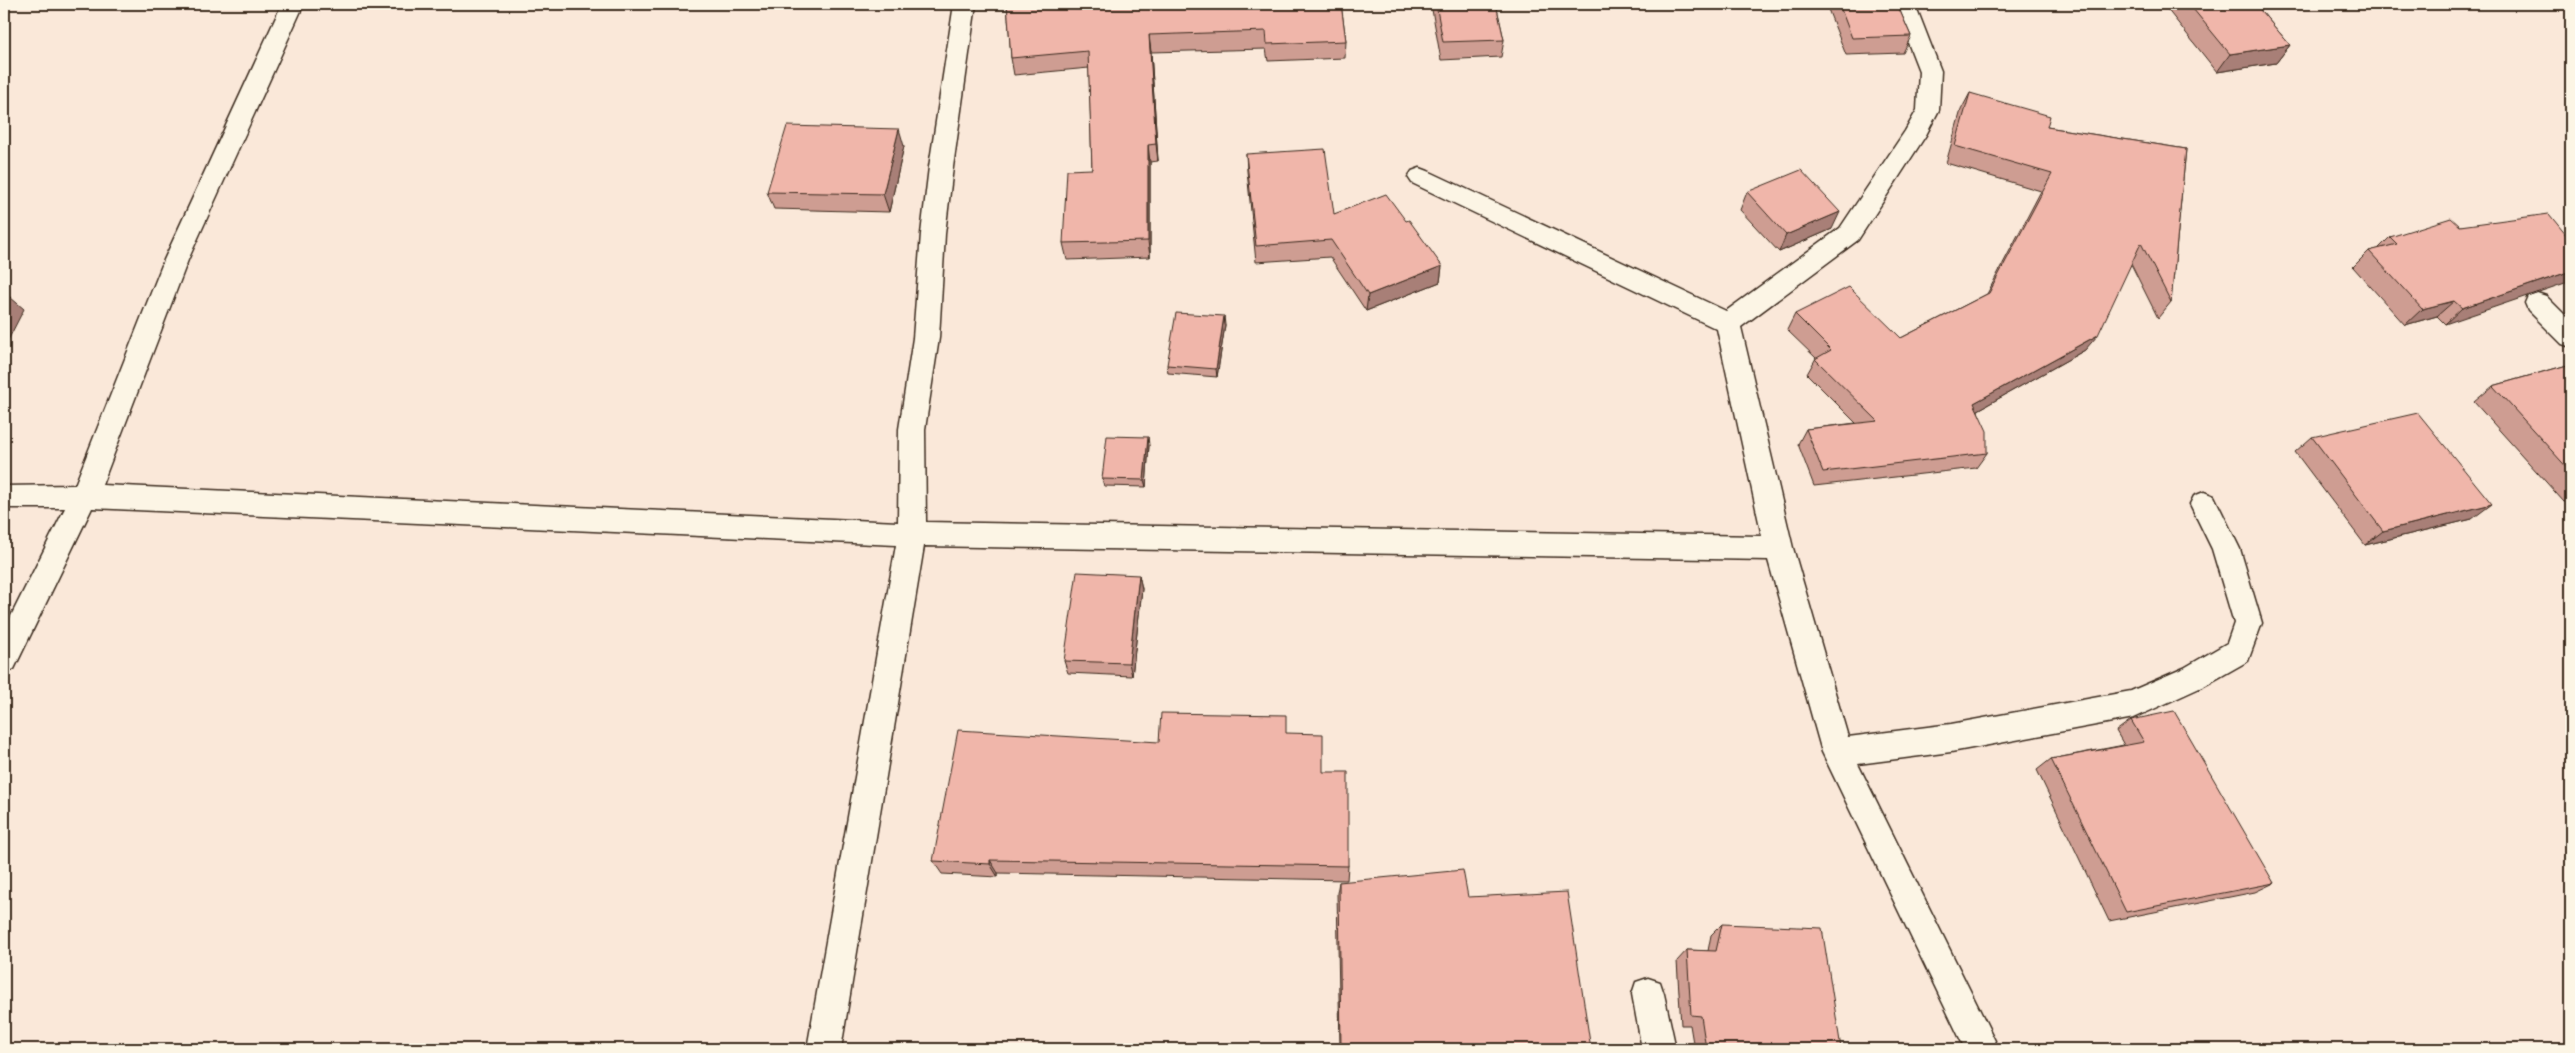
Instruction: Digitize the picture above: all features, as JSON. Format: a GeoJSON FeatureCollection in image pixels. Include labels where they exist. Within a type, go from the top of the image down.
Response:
{"type":"FeatureCollection","features":[{"type":"Feature","properties":{"kind":"street"},"geometry":{"type":"LineString","coordinates":[[4,660],[84,496],[176,260],[293,4]]}},
{"type":"Feature","properties":{"kind":"street"},"geometry":{"type":"LineString","coordinates":[[824,1049],[912,534],[912,429],[926,338],[939,186],[965,4]]}},
{"type":"Feature","properties":{"kind":"street"},"geometry":{"type":"LineString","coordinates":[[1728,323],[1849,234],[1915,135],[1928,110],[1930,71],[1904,4]]}},
{"type":"Feature","properties":{"kind":"street"},"geometry":{"type":"LineString","coordinates":[[1420,177],[1728,323]]}},
{"type":"Feature","properties":{"kind":"street"},"geometry":{"type":"LineString","coordinates":[[2537,304],[2571,337]]}},
{"type":"Feature","properties":{"kind":"street"},"geometry":{"type":"LineString","coordinates":[[1728,323],[1779,548],[1837,752],[1982,1049]]}},
{"type":"Feature","properties":{"kind":"street"},"geometry":{"type":"LineString","coordinates":[[4,497],[84,496],[912,534],[1779,548]]}},
{"type":"Feature","properties":{"kind":"street"},"geometry":{"type":"LineString","coordinates":[[1837,752],[1951,738],[2134,704],[2194,677],[2238,652],[2248,622],[2226,549],[2204,504]]}},
{"type":"Feature","properties":{"kind":"street"},"geometry":{"type":"LineString","coordinates":[[1648,994],[1659,1049]]}},
{"type":"Feature","properties":{"kind":"building"},"geometry":{"type":"Polygon","coordinates":[[[1007,4],[1341,4],[1346,41],[1267,44],[1266,31],[1149,35],[1156,144],[1148,145],[1148,241],[1063,243],[1067,170],[1092,169],[1088,51],[1011,58],[1007,4]]]}},
{"type":"Feature","properties":{"kind":"building"},"geometry":{"type":"Polygon","coordinates":[[[1436,4],[1496,4],[1504,40],[1443,42],[1436,4]]]}},
{"type":"Feature","properties":{"kind":"building"},"geometry":{"type":"Polygon","coordinates":[[[1839,4],[1897,4],[1911,36],[1852,38],[1839,4]]]}},
{"type":"Feature","properties":{"kind":"building"},"geometry":{"type":"Polygon","coordinates":[[[2189,4],[2255,4],[2290,45],[2230,54],[2189,4]]]}},
{"type":"Feature","properties":{"kind":"building"},"geometry":{"type":"Polygon","coordinates":[[[1970,93],[2050,116],[2047,127],[2186,149],[2171,302],[2141,243],[2098,335],[1974,403],[1987,431],[1987,453],[1823,472],[1806,429],[1878,421],[1815,359],[1831,350],[1795,314],[1849,287],[1901,338],[1989,293],[2052,174],[1955,146],[1970,93]]]}},
{"type":"Feature","properties":{"kind":"building"},"geometry":{"type":"Polygon","coordinates":[[[787,126],[899,129],[883,194],[767,192],[787,126]]]}},
{"type":"Feature","properties":{"kind":"building"},"geometry":{"type":"Polygon","coordinates":[[[1325,149],[1334,214],[1386,194],[1406,221],[1409,220],[1442,266],[1368,295],[1331,240],[1256,246],[1246,154],[1325,149]]]}},
{"type":"Feature","properties":{"kind":"building"},"geometry":{"type":"Polygon","coordinates":[[[1801,170],[1840,212],[1786,235],[1747,192],[1801,170]]]}},
{"type":"Feature","properties":{"kind":"building"},"geometry":{"type":"Polygon","coordinates":[[[2549,214],[2571,241],[2571,271],[2462,308],[2454,301],[2422,309],[2369,251],[2397,244],[2390,237],[2451,218],[2460,226],[2549,214]]]}},
{"type":"Feature","properties":{"kind":"building"},"geometry":{"type":"Polygon","coordinates":[[[1176,313],[1224,316],[1216,369],[1167,365],[1176,313]]]}},
{"type":"Feature","properties":{"kind":"building"},"geometry":{"type":"Polygon","coordinates":[[[2571,364],[2571,472],[2493,386],[2571,364]]]}},
{"type":"Feature","properties":{"kind":"building"},"geometry":{"type":"Polygon","coordinates":[[[2418,413],[2492,504],[2383,531],[2312,437],[2418,413]]]}},
{"type":"Feature","properties":{"kind":"building"},"geometry":{"type":"Polygon","coordinates":[[[1107,436],[1148,437],[1144,480],[1102,479],[1107,436]]]}},
{"type":"Feature","properties":{"kind":"building"},"geometry":{"type":"Polygon","coordinates":[[[1077,572],[1139,575],[1129,663],[1064,661],[1077,572]]]}},
{"type":"Feature","properties":{"kind":"building"},"geometry":{"type":"Polygon","coordinates":[[[2174,711],[2274,883],[2126,912],[2051,759],[2144,742],[2131,720],[2174,711]]]}},
{"type":"Feature","properties":{"kind":"building"},"geometry":{"type":"Polygon","coordinates":[[[1161,713],[1286,715],[1286,733],[1323,734],[1323,772],[1348,772],[1348,866],[990,860],[990,864],[933,861],[958,730],[1159,742],[1161,713]]]}},
{"type":"Feature","properties":{"kind":"building"},"geometry":{"type":"Polygon","coordinates":[[[1463,870],[1468,897],[1567,892],[1591,1049],[1341,1049],[1339,882],[1463,870]]]}},
{"type":"Feature","properties":{"kind":"building"},"geometry":{"type":"Polygon","coordinates":[[[1722,924],[1822,928],[1841,1048],[1887,1049],[1706,1049],[1701,1016],[1691,1015],[1687,950],[1716,951],[1722,924]]]}}]}
